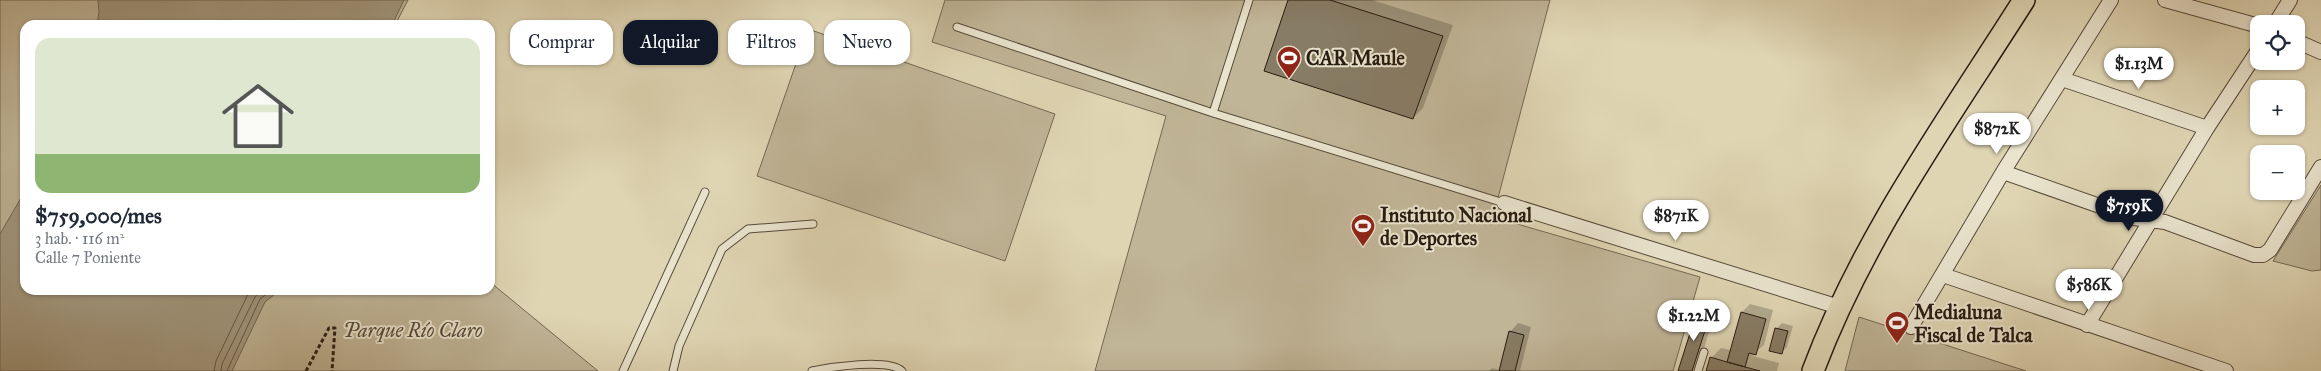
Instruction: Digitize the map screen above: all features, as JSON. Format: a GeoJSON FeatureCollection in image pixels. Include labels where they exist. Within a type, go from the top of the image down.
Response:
{"type":"FeatureCollection","features":[{"type":"Feature","properties":{"kind":"main road"},"geometry":{"type":"LineString","coordinates":[[1813,371],[1839,307],[1868,249],[2024,0]]}},
{"type":"Feature","properties":{"kind":"street"},"geometry":{"type":"LineString","coordinates":[[1911,327],[2003,172],[2111,0]]}},
{"type":"Feature","properties":{"kind":"street"},"geometry":{"type":"LineString","coordinates":[[2166,0],[2250,23]]}},
{"type":"Feature","properties":{"kind":"street"},"geometry":{"type":"LineString","coordinates":[[2281,15],[2290,0]]}},
{"type":"Feature","properties":{"kind":"street"},"geometry":{"type":"LineString","coordinates":[[2305,45],[2321,52]]}},
{"type":"Feature","properties":{"kind":"street"},"geometry":{"type":"LineString","coordinates":[[2087,326],[2207,128],[2250,63]]}},
{"type":"Feature","properties":{"kind":"street"},"geometry":{"type":"LineString","coordinates":[[2062,78],[2207,128]]}},
{"type":"Feature","properties":{"kind":"street"},"geometry":{"type":"LineString","coordinates":[[2003,172],[2134,218],[2165,222],[2254,255],[2263,255],[2270,250],[2321,167]]}},
{"type":"Feature","properties":{"kind":"street"},"geometry":{"type":"LineString","coordinates":[[1504,203],[1839,307]]}},
{"type":"Feature","properties":{"kind":"street"},"geometry":{"type":"LineString","coordinates":[[1943,275],[2087,326],[2226,371]]}},
{"type":"Feature","properties":{"kind":"lane"},"geometry":{"type":"LineString","coordinates":[[1212,113],[1249,0]]}},
{"type":"Feature","properties":{"kind":"lane"},"geometry":{"type":"LineString","coordinates":[[957,27],[1212,113],[1504,203]]}},
{"type":"Feature","properties":{"kind":"lane"},"geometry":{"type":"LineString","coordinates":[[623,371],[705,192]]}},
{"type":"Feature","properties":{"kind":"lane"},"geometry":{"type":"LineString","coordinates":[[673,371],[679,346],[722,249],[748,229],[813,224]]}},
{"type":"Feature","properties":{"kind":"lane"},"geometry":{"type":"LineString","coordinates":[[1698,371],[1704,352]]}},
{"type":"Feature","properties":{"kind":"lane"},"geometry":{"type":"LineString","coordinates":[[812,371],[836,366],[882,365],[893,366],[902,371]]}},
{"type":"Feature","properties":{"kind":"path"},"geometry":{"type":"LineString","coordinates":[[306,371],[328,328],[335,328],[332,371]]}},
{"type":"Feature","properties":{"kind":"green space","name":"Parque Río Claro"},"geometry":{"type":"Polygon","coordinates":[[[0,0],[408,0],[398,20],[20,20],[20,295],[495,295],[495,286],[598,371],[0,371],[0,0]]]}},
{"type":"Feature","properties":{"kind":"green space"},"geometry":{"type":"Polygon","coordinates":[[[945,0],[1550,0],[1493,217],[1700,277],[1673,371],[1095,371],[1166,116],[932,42],[945,0]]]}},
{"type":"Feature","properties":{"kind":"green space"},"geometry":{"type":"Polygon","coordinates":[[[814,31],[824,35],[824,65],[910,64],[1055,114],[1005,261],[757,176],[796,65],[814,65],[814,31]]]}},
{"type":"Feature","properties":{"kind":"green space"},"geometry":{"type":"Polygon","coordinates":[[[2321,185],[2321,270],[2312,271],[2273,261],[2321,185]]]}},
{"type":"Feature","properties":{"kind":"green space","name":"Medialuna Fiscal de Talca"},"geometry":{"type":"Polygon","coordinates":[[[1859,317],[2026,371],[1845,371],[1859,317]]]}},
{"type":"Feature","properties":{"kind":"water"},"geometry":{"type":"Polygon","coordinates":[[[98,0],[404,0],[394,20],[98,20],[98,0]]]}},
{"type":"Feature","properties":{"kind":"water"},"geometry":{"type":"Polygon","coordinates":[[[20,200],[20,295],[274,295],[265,302],[232,371],[0,371],[0,234],[20,200]]]}},
{"type":"Feature","properties":{"kind":"building"},"geometry":{"type":"Polygon","coordinates":[[[1288,0],[1330,0],[1443,36],[1413,119],[1264,71],[1288,0]]]}},
{"type":"Feature","properties":{"kind":"building"},"geometry":{"type":"Polygon","coordinates":[[[1697,311],[1710,315],[1692,371],[1678,371],[1697,311]]]}},
{"type":"Feature","properties":{"kind":"building"},"geometry":{"type":"Polygon","coordinates":[[[1741,312],[1766,319],[1756,355],[1749,353],[1745,367],[1727,362],[1741,312]]]}},
{"type":"Feature","properties":{"kind":"building"},"geometry":{"type":"Polygon","coordinates":[[[1775,328],[1788,331],[1782,354],[1769,351],[1775,328]]]}},
{"type":"Feature","properties":{"kind":"building"},"geometry":{"type":"Polygon","coordinates":[[[1509,331],[1524,335],[1515,371],[1499,371],[1509,331]]]}},
{"type":"Feature","properties":{"kind":"building"},"geometry":{"type":"Polygon","coordinates":[[[1710,357],[1727,362],[1760,371],[1706,371],[1710,357]]]}},
{"type":"Feature","properties":{"kind":"place","name":"CAR Maule"},"geometry":{"type":"Point","coordinates":[1289,79]}},
{"type":"Feature","properties":{"kind":"place","name":"Instituto Nacional de Deportes"},"geometry":{"type":"Point","coordinates":[1363,247]}},
{"type":"Feature","properties":{"kind":"place","name":"Medialuna Fiscal de Talca"},"geometry":{"type":"Point","coordinates":[1897,344]}}]}
